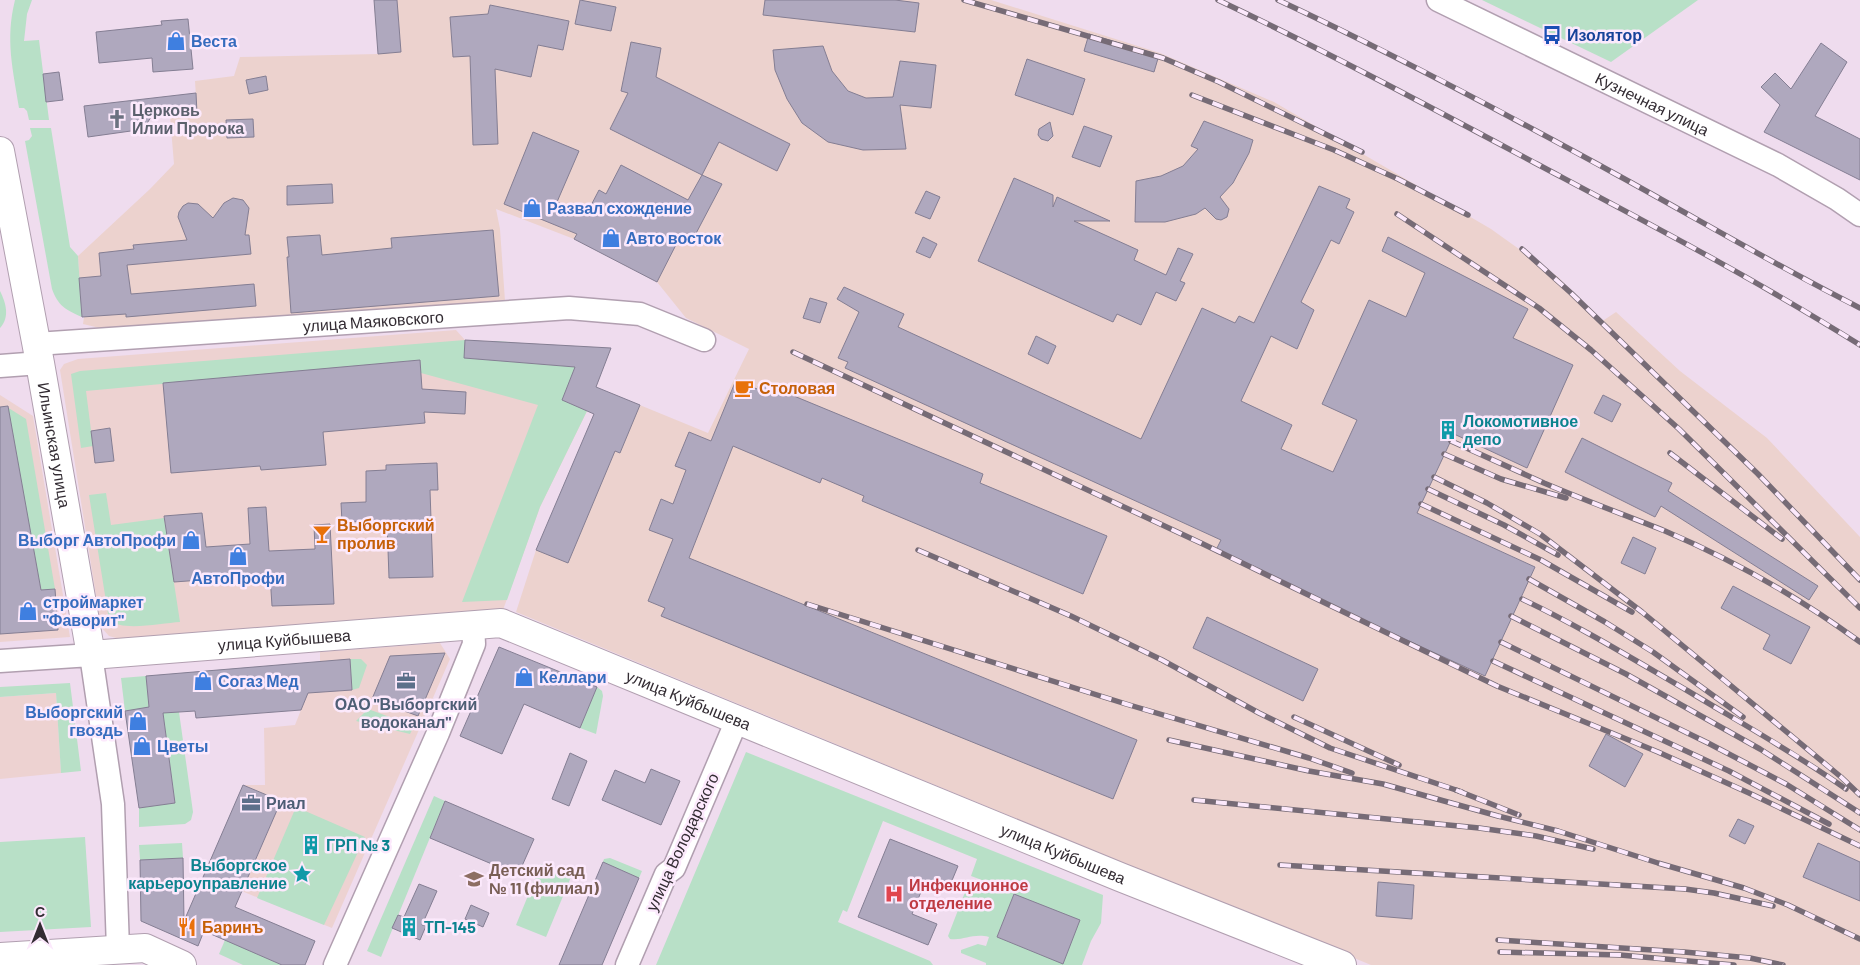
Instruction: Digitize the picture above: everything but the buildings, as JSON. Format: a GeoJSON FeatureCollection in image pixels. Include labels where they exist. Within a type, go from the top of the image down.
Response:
{"type":"FeatureCollection","features":[{"type":"Feature","properties":{"kind":"main road","name":"Ильинская улица"},"geometry":{"type":"LineString","coordinates":[[0,151],[91,655]]}},
{"type":"Feature","properties":{"kind":"main road","name":"улица Куйбышева"},"geometry":{"type":"LineString","coordinates":[[91,655],[501,623],[1330,963]]}},
{"type":"Feature","properties":{"kind":"main road"},"geometry":{"type":"LineString","coordinates":[[0,957],[145,948],[182,965]]}},
{"type":"Feature","properties":{"kind":"street","name":"Кузнечная улица"},"geometry":{"type":"LineString","coordinates":[[1438,0],[1778,164],[1860,215]]}},
{"type":"Feature","properties":{"kind":"street","name":"улица Маяковского"},"geometry":{"type":"LineString","coordinates":[[0,366],[38,354],[569,308],[640,314],[704,340]]}},
{"type":"Feature","properties":{"kind":"street"},"geometry":{"type":"LineString","coordinates":[[335,965],[438,733],[474,644],[473,625]]}},
{"type":"Feature","properties":{"kind":"street","name":"улица Куйбышева"},"geometry":{"type":"LineString","coordinates":[[0,661],[91,655]]}},
{"type":"Feature","properties":{"kind":"street","name":"Ильинская улица"},"geometry":{"type":"LineString","coordinates":[[91,655],[113,804],[118,949]]}},
{"type":"Feature","properties":{"kind":"street","name":"улица Володарского"},"geometry":{"type":"LineString","coordinates":[[627,965],[666,874],[674,868],[737,720]]}},
{"type":"Feature","properties":{"kind":"shaded area"},"geometry":{"type":"Polygon","coordinates":[[[374,0],[991,0],[1160,53],[1274,102],[1491,229],[1558,277],[1601,322],[1616,312],[1680,371],[1767,438],[1860,537],[1860,965],[1371,965],[516,612],[536,550],[608,392],[708,433],[749,349],[686,318],[657,282],[574,239],[496,209],[500,229],[505,301],[104,329],[83,324],[84,317],[82,317],[78,256],[174,164],[170,116],[197,113],[195,81],[234,76],[240,57],[378,54],[374,0]]]}},
{"type":"Feature","properties":{"kind":"shaded area"},"geometry":{"type":"Polygon","coordinates":[[[456,330],[465,340],[611,348],[587,411],[540,507],[503,610],[123,640],[109,636],[101,627],[60,370],[64,364],[78,359],[456,330]]]}},
{"type":"Feature","properties":{"kind":"shaded area"},"geometry":{"type":"Polygon","coordinates":[[[0,395],[33,416],[70,637],[0,642],[0,395]]]}},
{"type":"Feature","properties":{"kind":"shaded area"},"geometry":{"type":"Polygon","coordinates":[[[440,643],[450,659],[332,928],[244,892],[243,890],[281,801],[243,785],[265,785],[264,728],[295,725],[320,662],[320,652],[440,643]]]}},
{"type":"Feature","properties":{"kind":"shaded area"},"geometry":{"type":"Polygon","coordinates":[[[56,693],[61,773],[0,779],[0,697],[56,693]]]}},
{"type":"Feature","properties":{"kind":"green space"},"geometry":{"type":"Polygon","coordinates":[[[15,0],[32,0],[27,14],[24,41],[39,40],[49,120],[29,120],[27,111],[24,108],[19,108],[10,41],[15,0]]]}},
{"type":"Feature","properties":{"kind":"green space"},"geometry":{"type":"Polygon","coordinates":[[[1482,0],[1698,0],[1611,62],[1482,0]]]}},
{"type":"Feature","properties":{"kind":"green space"},"geometry":{"type":"Polygon","coordinates":[[[30,128],[51,128],[70,247],[78,256],[82,317],[63,307],[52,289],[25,141],[29,140],[32,136],[30,128]]]}},
{"type":"Feature","properties":{"kind":"green space"},"geometry":{"type":"Polygon","coordinates":[[[0,291],[4,300],[6,315],[0,328],[0,291]]]}},
{"type":"Feature","properties":{"kind":"green space"},"geometry":{"type":"Polygon","coordinates":[[[465,340],[465,358],[494,359],[494,341],[511,342],[510,361],[575,367],[563,400],[587,411],[540,507],[507,600],[462,602],[538,405],[421,373],[420,360],[86,391],[93,446],[81,448],[71,374],[80,371],[465,340]]]}},
{"type":"Feature","properties":{"kind":"green space"},"geometry":{"type":"Polygon","coordinates":[[[7,407],[26,419],[55,589],[41,590],[7,407]]]}},
{"type":"Feature","properties":{"kind":"green space"},"geometry":{"type":"Polygon","coordinates":[[[106,493],[111,525],[164,518],[180,622],[123,626],[109,620],[89,495],[106,493]]]}},
{"type":"Feature","properties":{"kind":"green space"},"geometry":{"type":"Polygon","coordinates":[[[350,659],[361,659],[367,665],[359,688],[352,690],[350,659]]]}},
{"type":"Feature","properties":{"kind":"green space"},"geometry":{"type":"Polygon","coordinates":[[[146,676],[149,708],[125,711],[121,678],[146,676]]]}},
{"type":"Feature","properties":{"kind":"green space"},"geometry":{"type":"Polygon","coordinates":[[[70,683],[81,771],[61,773],[56,693],[0,697],[0,687],[70,683]]]}},
{"type":"Feature","properties":{"kind":"green space"},"geometry":{"type":"Polygon","coordinates":[[[597,687],[602,691],[603,696],[596,734],[580,728],[597,687]]]}},
{"type":"Feature","properties":{"kind":"green space"},"geometry":{"type":"Polygon","coordinates":[[[368,709],[414,726],[410,734],[356,721],[368,709]]]}},
{"type":"Feature","properties":{"kind":"green space"},"geometry":{"type":"Polygon","coordinates":[[[179,712],[193,812],[191,820],[185,824],[139,827],[139,808],[175,802],[163,713],[179,712]]]}},
{"type":"Feature","properties":{"kind":"green space"},"geometry":{"type":"Polygon","coordinates":[[[746,752],[1103,895],[1101,923],[1091,941],[1082,965],[986,965],[986,963],[961,953],[961,950],[978,944],[986,946],[989,937],[978,936],[950,939],[948,936],[967,887],[986,893],[990,883],[971,876],[977,859],[883,821],[847,912],[843,910],[838,922],[930,961],[933,965],[656,965],[746,752]],[[1014,894],[997,937],[1063,963],[1014,894]]]}},
{"type":"Feature","properties":{"kind":"green space"},"geometry":{"type":"Polygon","coordinates":[[[434,796],[445,801],[381,957],[367,951],[434,796]]]}},
{"type":"Feature","properties":{"kind":"green space"},"geometry":{"type":"Polygon","coordinates":[[[296,807],[365,837],[324,925],[257,898],[296,807]]]}},
{"type":"Feature","properties":{"kind":"green space"},"geometry":{"type":"Polygon","coordinates":[[[85,837],[91,927],[0,932],[0,842],[85,837]]]}},
{"type":"Feature","properties":{"kind":"green space"},"geometry":{"type":"Polygon","coordinates":[[[182,843],[183,858],[140,860],[139,845],[182,843]]]}},
{"type":"Feature","properties":{"kind":"green space"},"geometry":{"type":"Polygon","coordinates":[[[610,858],[642,871],[639,878],[603,862],[604,859],[610,858]]]}},
{"type":"Feature","properties":{"kind":"green space"},"geometry":{"type":"Polygon","coordinates":[[[541,864],[571,877],[546,937],[516,925],[541,864]]]}},
{"type":"Feature","properties":{"kind":"green space"},"geometry":{"type":"Polygon","coordinates":[[[225,940],[282,965],[243,965],[219,954],[225,940]]]}},
{"type":"Feature","properties":{"kind":"railway"},"geometry":{"type":"LineString","coordinates":[[964,0],[1163,58],[1219,82],[1362,152]]}},
{"type":"Feature","properties":{"kind":"railway"},"geometry":{"type":"LineString","coordinates":[[1218,0],[1379,80],[1619,207],[1740,274],[1860,345]]}},
{"type":"Feature","properties":{"kind":"railway"},"geometry":{"type":"LineString","coordinates":[[1278,0],[1408,63],[1860,308]]}},
{"type":"Feature","properties":{"kind":"railway"},"geometry":{"type":"LineString","coordinates":[[1192,95],[1334,150],[1398,179],[1468,215]]}},
{"type":"Feature","properties":{"kind":"railway"},"geometry":{"type":"LineString","coordinates":[[1397,214],[1539,308],[1591,350],[1679,429],[1860,608]]}},
{"type":"Feature","properties":{"kind":"railway"},"geometry":{"type":"LineString","coordinates":[[1522,249],[1571,293],[1758,474],[1860,580]]}},
{"type":"Feature","properties":{"kind":"railway"},"geometry":{"type":"LineString","coordinates":[[793,352],[1203,544],[1497,686],[1658,752],[1860,846]]}},
{"type":"Feature","properties":{"kind":"railway"},"geometry":{"type":"LineString","coordinates":[[1451,441],[1544,483],[1665,531],[1716,554],[1790,595],[1860,642]]}},
{"type":"Feature","properties":{"kind":"railway"},"geometry":{"type":"LineString","coordinates":[[1670,453],[1782,539]]}},
{"type":"Feature","properties":{"kind":"railway"},"geometry":{"type":"LineString","coordinates":[[1444,454],[1501,479],[1566,498]]}},
{"type":"Feature","properties":{"kind":"railway"},"geometry":{"type":"LineString","coordinates":[[1434,477],[1487,503],[1540,534],[1642,612],[1841,777],[1860,795]]}},
{"type":"Feature","properties":{"kind":"railway"},"geometry":{"type":"LineString","coordinates":[[1428,489],[1504,525],[1558,555]]}},
{"type":"Feature","properties":{"kind":"railway"},"geometry":{"type":"LineString","coordinates":[[1421,504],[1541,560],[1632,612]]}},
{"type":"Feature","properties":{"kind":"railway"},"geometry":{"type":"LineString","coordinates":[[918,550],[1071,616],[1162,660],[1259,713],[1330,748],[1462,792]]}},
{"type":"Feature","properties":{"kind":"railway"},"geometry":{"type":"LineString","coordinates":[[1529,579],[1605,622],[1653,652],[1743,717]]}},
{"type":"Feature","properties":{"kind":"railway"},"geometry":{"type":"LineString","coordinates":[[1522,599],[1585,632],[1688,691],[1788,751],[1846,789]]}},
{"type":"Feature","properties":{"kind":"railway"},"geometry":{"type":"LineString","coordinates":[[807,604],[1126,704],[1309,758],[1352,773]]}},
{"type":"Feature","properties":{"kind":"railway"},"geometry":{"type":"LineString","coordinates":[[1511,616],[1626,674],[1760,749],[1860,813]]}},
{"type":"Feature","properties":{"kind":"railway"},"geometry":{"type":"LineString","coordinates":[[1501,642],[1708,743],[1786,784],[1860,830]]}},
{"type":"Feature","properties":{"kind":"railway"},"geometry":{"type":"LineString","coordinates":[[1493,661],[1729,771],[1829,824]]}},
{"type":"Feature","properties":{"kind":"railway"},"geometry":{"type":"LineString","coordinates":[[1294,717],[1399,765]]}},
{"type":"Feature","properties":{"kind":"railway"},"geometry":{"type":"LineString","coordinates":[[1169,740],[1309,771],[1383,784],[1558,831],[1744,888],[1788,905],[1860,939]]}},
{"type":"Feature","properties":{"kind":"railway"},"geometry":{"type":"LineString","coordinates":[[1456,790],[1519,815]]}},
{"type":"Feature","properties":{"kind":"railway"},"geometry":{"type":"LineString","coordinates":[[1194,800],[1479,828],[1536,836],[1593,849]]}},
{"type":"Feature","properties":{"kind":"railway"},"geometry":{"type":"LineString","coordinates":[[1280,865],[1685,889],[1714,893],[1773,906]]}},
{"type":"Feature","properties":{"kind":"railway"},"geometry":{"type":"LineString","coordinates":[[1498,940],[1684,952],[1750,958],[1783,965]]}},
{"type":"Feature","properties":{"kind":"railway"},"geometry":{"type":"LineString","coordinates":[[1500,952],[1620,955],[1734,965]]}},
{"type":"Feature","properties":{"kind":"place","name":"Изолятор"},"geometry":{"type":"Point","coordinates":[1552,35]}},
{"type":"Feature","properties":{"kind":"place","name":"Веста"},"geometry":{"type":"Point","coordinates":[176,41]}},
{"type":"Feature","properties":{"kind":"place","name":"Церковь Илии Пророка"},"geometry":{"type":"Point","coordinates":[117,119]}},
{"type":"Feature","properties":{"kind":"place","name":"Развал схождение"},"geometry":{"type":"Point","coordinates":[532,208]}},
{"type":"Feature","properties":{"kind":"place","name":"Авто восток"},"geometry":{"type":"Point","coordinates":[611,238]}},
{"type":"Feature","properties":{"kind":"place","name":"Столовая"},"geometry":{"type":"Point","coordinates":[744,388]}},
{"type":"Feature","properties":{"kind":"place","name":"Локомотивное депо"},"geometry":{"type":"Point","coordinates":[1448,430]}},
{"type":"Feature","properties":{"kind":"place","name":"Выборгский пролив"},"geometry":{"type":"Point","coordinates":[322,534]}},
{"type":"Feature","properties":{"kind":"place","name":"Выборг АвтоПрофи"},"geometry":{"type":"Point","coordinates":[191,540]}},
{"type":"Feature","properties":{"kind":"place","name":"АвтоПрофи"},"geometry":{"type":"Point","coordinates":[238,556]}},
{"type":"Feature","properties":{"kind":"place","name":"строймаркет \"Фаворит\""},"geometry":{"type":"Point","coordinates":[28,611]}},
{"type":"Feature","properties":{"kind":"place","name":"Келлари"},"geometry":{"type":"Point","coordinates":[524,677]}},
{"type":"Feature","properties":{"kind":"place","name":"Согаз Мед"},"geometry":{"type":"Point","coordinates":[203,681]}},
{"type":"Feature","properties":{"kind":"place","name":"ОАО \"Выборгский водоканал\""},"geometry":{"type":"Point","coordinates":[406,681]}},
{"type":"Feature","properties":{"kind":"place","name":"Выборгский гвоздь"},"geometry":{"type":"Point","coordinates":[138,721]}},
{"type":"Feature","properties":{"kind":"place","name":"Цветы"},"geometry":{"type":"Point","coordinates":[142,746]}},
{"type":"Feature","properties":{"kind":"place","name":"Риал"},"geometry":{"type":"Point","coordinates":[251,803]}},
{"type":"Feature","properties":{"kind":"place","name":"ГРП № 3"},"geometry":{"type":"Point","coordinates":[311,845]}},
{"type":"Feature","properties":{"kind":"place","name":"Выборгское карьероуправление"},"geometry":{"type":"Point","coordinates":[302,874]}},
{"type":"Feature","properties":{"kind":"place","name":"Детский сад № 11 (филиал)"},"geometry":{"type":"Point","coordinates":[474,879]}},
{"type":"Feature","properties":{"kind":"place","name":"Инфекционное отделение"},"geometry":{"type":"Point","coordinates":[894,894]}},
{"type":"Feature","properties":{"kind":"place","name":"Баринъ"},"geometry":{"type":"Point","coordinates":[187,927]}},
{"type":"Feature","properties":{"kind":"place","name":"ТП-145"},"geometry":{"type":"Point","coordinates":[409,927]}}]}
